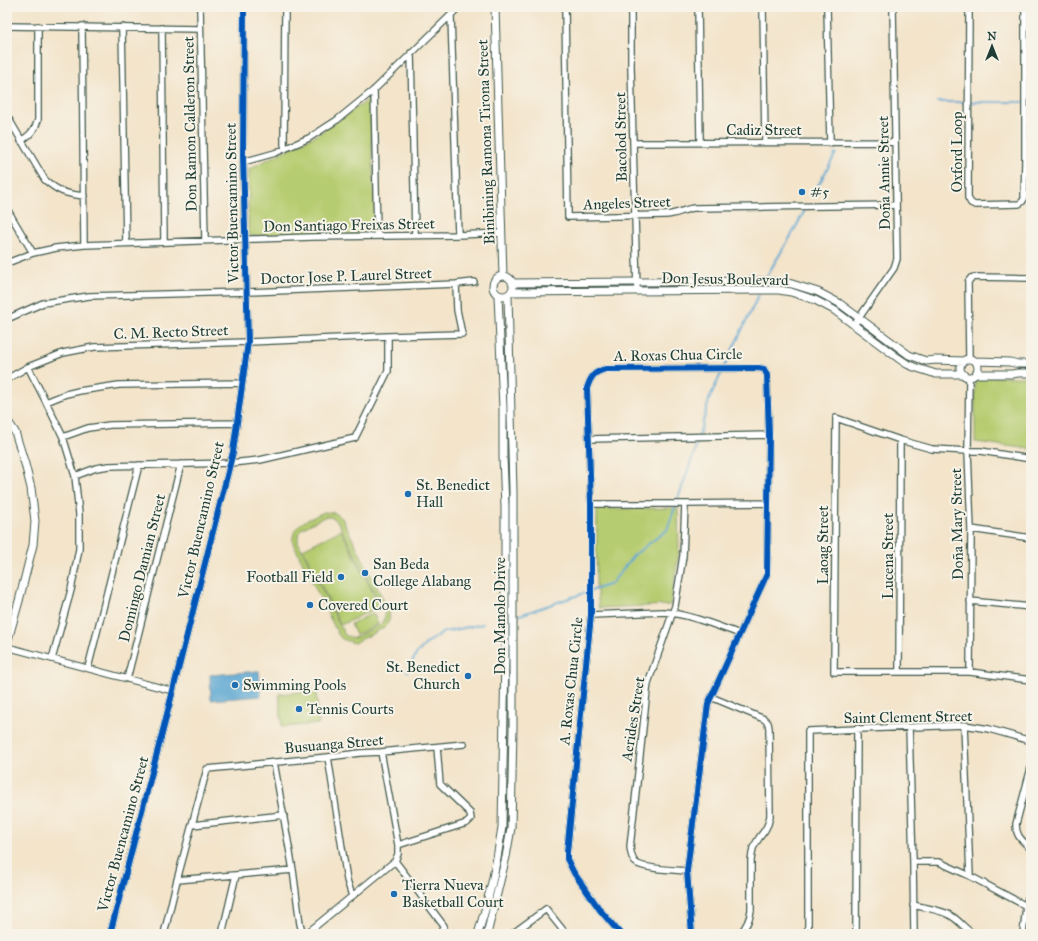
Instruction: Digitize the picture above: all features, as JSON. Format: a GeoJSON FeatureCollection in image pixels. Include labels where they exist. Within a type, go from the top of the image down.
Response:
{"type":"FeatureCollection","features":[{"type":"Feature","properties":{"kind":"street","name":"Don Ramon Calderon Street"},"geometry":{"type":"LineString","coordinates":[[200,7],[205,240]]}},
{"type":"Feature","properties":{"kind":"street","name":"Victor Buencamino Street"},"geometry":{"type":"LineString","coordinates":[[110,934],[231,463],[248,342],[243,162],[244,7]]}},
{"type":"Feature","properties":{"kind":"street"},"geometry":{"type":"LineString","coordinates":[[285,7],[285,148]]}},
{"type":"Feature","properties":{"kind":"street"},"geometry":{"type":"LineString","coordinates":[[243,162],[275,153],[309,138],[328,126],[374,90],[459,7]]}},
{"type":"Feature","properties":{"kind":"street","name":"Binibining Ramona Tirona Street"},"geometry":{"type":"LineString","coordinates":[[495,7],[503,276]]}},
{"type":"Feature","properties":{"kind":"street","name":"Angeles Street"},"geometry":{"type":"LineString","coordinates":[[565,7],[568,217],[672,215],[694,208],[896,206]]}},
{"type":"Feature","properties":{"kind":"street","name":"Bacolod Street"},"geometry":{"type":"LineString","coordinates":[[631,7],[637,290]]}},
{"type":"Feature","properties":{"kind":"street"},"geometry":{"type":"LineString","coordinates":[[698,7],[700,142]]}},
{"type":"Feature","properties":{"kind":"street"},"geometry":{"type":"LineString","coordinates":[[763,7],[765,142]]}},
{"type":"Feature","properties":{"kind":"street"},"geometry":{"type":"LineString","coordinates":[[827,7],[830,143]]}},
{"type":"Feature","properties":{"kind":"street","name":"Doña Annie Street"},"geometry":{"type":"LineString","coordinates":[[854,325],[896,264],[893,7]]}},
{"type":"Feature","properties":{"kind":"street","name":"Oxford Loop"},"geometry":{"type":"LineString","coordinates":[[969,7],[968,198],[971,203],[975,205],[1019,204],[1022,202],[1024,199],[1028,161]]}},
{"type":"Feature","properties":{"kind":"street"},"geometry":{"type":"LineString","coordinates":[[1025,7],[1028,161]]}},
{"type":"Feature","properties":{"kind":"street"},"geometry":{"type":"LineString","coordinates":[[451,16],[458,235]]}},
{"type":"Feature","properties":{"kind":"street"},"geometry":{"type":"LineString","coordinates":[[7,26],[200,29]]}},
{"type":"Feature","properties":{"kind":"street"},"geometry":{"type":"LineString","coordinates":[[22,141],[30,135],[38,120],[38,26]]}},
{"type":"Feature","properties":{"kind":"street"},"geometry":{"type":"LineString","coordinates":[[82,26],[84,245]]}},
{"type":"Feature","properties":{"kind":"street"},"geometry":{"type":"LineString","coordinates":[[122,27],[126,243]]}},
{"type":"Feature","properties":{"kind":"street"},"geometry":{"type":"LineString","coordinates":[[162,28],[164,242]]}},
{"type":"Feature","properties":{"kind":"street"},"geometry":{"type":"LineString","coordinates":[[411,53],[415,236]]}},
{"type":"Feature","properties":{"kind":"street"},"geometry":{"type":"LineString","coordinates":[[374,90],[377,236]]}},
{"type":"Feature","properties":{"kind":"street"},"geometry":{"type":"LineString","coordinates":[[7,116],[45,180],[61,192],[84,196]]}},
{"type":"Feature","properties":{"kind":"street","name":"Cadiz Street"},"geometry":{"type":"LineString","coordinates":[[633,143],[895,142]]}},
{"type":"Feature","properties":{"kind":"street"},"geometry":{"type":"LineString","coordinates":[[7,209],[33,253]]}},
{"type":"Feature","properties":{"kind":"street","name":"Don Santiago Freixas Street"},"geometry":{"type":"LineString","coordinates":[[7,263],[33,253],[56,248],[84,245],[205,240],[502,233]]}},
{"type":"Feature","properties":{"kind":"street"},"geometry":{"type":"LineString","coordinates":[[503,276],[507,277],[512,283],[513,288],[510,294],[503,297],[498,296],[492,287],[494,281],[498,277],[503,276]]}},
{"type":"Feature","properties":{"kind":"street"},"geometry":{"type":"LineString","coordinates":[[969,360],[968,282],[971,278],[1031,278]]}},
{"type":"Feature","properties":{"kind":"street","name":"Doctor Jose P. Laurel Street"},"geometry":{"type":"LineString","coordinates":[[7,319],[43,303],[89,296],[247,292],[456,284],[474,282]]}},
{"type":"Feature","properties":{"kind":"street","name":"Don Jesus Boulevard"},"geometry":{"type":"LineString","coordinates":[[512,283],[781,282],[818,292],[839,303],[909,355],[926,362],[936,360],[969,360],[1031,364]]}},
{"type":"Feature","properties":{"kind":"street","name":"C. M. Recto Street"},"geometry":{"type":"LineString","coordinates":[[7,379],[28,367],[63,353],[94,347],[462,334],[457,310],[456,284]]}},
{"type":"Feature","properties":{"kind":"street","name":"Don Jesus Boulevard"},"geometry":{"type":"LineString","coordinates":[[510,294],[637,290],[779,290],[791,292],[815,300],[834,310],[906,364],[936,374],[969,375],[1031,373]]}},
{"type":"Feature","properties":{"kind":"street","name":"Don Manolo Drive"},"geometry":{"type":"LineString","coordinates":[[487,934],[506,857],[511,828],[514,550],[510,294]]}},
{"type":"Feature","properties":{"kind":"street","name":"Don Manolo Drive"},"geometry":{"type":"LineString","coordinates":[[478,934],[498,855],[502,827],[505,726],[505,550],[503,408],[498,296]]}},
{"type":"Feature","properties":{"kind":"street"},"geometry":{"type":"LineString","coordinates":[[75,476],[96,468],[109,466],[231,463],[260,460],[355,438],[388,371],[388,336]]}},
{"type":"Feature","properties":{"kind":"street"},"geometry":{"type":"LineString","coordinates":[[969,360],[978,366],[978,369],[969,375],[960,368],[960,365],[969,360]]}},
{"type":"Feature","properties":{"kind":"street"},"geometry":{"type":"LineString","coordinates":[[925,370],[926,362]]}},
{"type":"Feature","properties":{"kind":"street"},"geometry":{"type":"LineString","coordinates":[[1018,364],[1018,373]]}},
{"type":"Feature","properties":{"kind":"street"},"geometry":{"type":"LineString","coordinates":[[28,367],[62,437],[75,476],[79,514],[79,549],[71,590],[52,659]]}},
{"type":"Feature","properties":{"kind":"street","name":"A. Roxas Chua Circle"},"geometry":{"type":"LineString","coordinates":[[621,934],[600,910],[574,873],[567,859],[567,843],[592,615],[591,504],[587,388],[590,379],[595,373],[606,369],[758,368],[764,369],[767,375],[769,435],[767,574],[708,704],[687,871],[692,934]]}},
{"type":"Feature","properties":{"kind":"street","name":"Doña Mary Street"},"geometry":{"type":"LineString","coordinates":[[969,375],[968,451],[971,529],[970,672]]}},
{"type":"Feature","properties":{"kind":"street"},"geometry":{"type":"LineString","coordinates":[[46,402],[79,390],[119,385],[242,383]]}},
{"type":"Feature","properties":{"kind":"street","name":"Laoag Street"},"geometry":{"type":"LineString","coordinates":[[899,672],[834,672],[836,418],[900,440]]}},
{"type":"Feature","properties":{"kind":"street"},"geometry":{"type":"LineString","coordinates":[[7,420],[15,432],[25,464],[31,488],[35,521],[33,544],[7,643]]}},
{"type":"Feature","properties":{"kind":"street"},"geometry":{"type":"LineString","coordinates":[[62,437],[88,428],[110,425],[236,423]]}},
{"type":"Feature","properties":{"kind":"street"},"geometry":{"type":"LineString","coordinates":[[589,439],[769,435]]}},
{"type":"Feature","properties":{"kind":"street"},"geometry":{"type":"LineString","coordinates":[[900,440],[932,449],[981,451],[1031,459]]}},
{"type":"Feature","properties":{"kind":"street","name":"Lucena Street"},"geometry":{"type":"LineString","coordinates":[[899,672],[900,440]]}},
{"type":"Feature","properties":{"kind":"street"},"geometry":{"type":"LineString","coordinates":[[503,456],[513,456]]}},
{"type":"Feature","properties":{"kind":"street","name":"Domingo Damian Street"},"geometry":{"type":"LineString","coordinates":[[127,678],[181,464]]}},
{"type":"Feature","properties":{"kind":"street"},"geometry":{"type":"LineString","coordinates":[[88,668],[140,465]]}},
{"type":"Feature","properties":{"kind":"street"},"geometry":{"type":"LineString","coordinates":[[591,504],[768,503]]}},
{"type":"Feature","properties":{"kind":"street","name":"Aerides Street"},"geometry":{"type":"LineString","coordinates":[[679,504],[683,556],[675,606],[648,684],[630,847],[631,855],[635,862],[644,867],[687,871]]}},
{"type":"Feature","properties":{"kind":"street"},"geometry":{"type":"LineString","coordinates":[[971,529],[1031,538]]}},
{"type":"Feature","properties":{"kind":"street"},"geometry":{"type":"LineString","coordinates":[[505,550],[514,550]]}},
{"type":"Feature","properties":{"kind":"street"},"geometry":{"type":"LineString","coordinates":[[970,601],[1031,607]]}},
{"type":"Feature","properties":{"kind":"street"},"geometry":{"type":"LineString","coordinates":[[592,615],[663,612],[673,613],[740,634]]}},
{"type":"Feature","properties":{"kind":"street"},"geometry":{"type":"LineString","coordinates":[[7,647],[173,691]]}},
{"type":"Feature","properties":{"kind":"street"},"geometry":{"type":"LineString","coordinates":[[899,672],[970,672],[1031,680]]}},
{"type":"Feature","properties":{"kind":"street"},"geometry":{"type":"LineString","coordinates":[[711,697],[764,719],[768,723],[769,728],[770,816],[765,830],[753,848],[751,860],[750,918],[740,934]]}},
{"type":"Feature","properties":{"kind":"street"},"geometry":{"type":"LineString","coordinates":[[964,725],[970,876]]}},
{"type":"Feature","properties":{"kind":"street","name":"Saint Clement Street"},"geometry":{"type":"LineString","coordinates":[[808,934],[808,731],[964,725],[1031,741]]}},
{"type":"Feature","properties":{"kind":"street"},"geometry":{"type":"LineString","coordinates":[[505,726],[513,728]]}},
{"type":"Feature","properties":{"kind":"street"},"geometry":{"type":"LineString","coordinates":[[909,727],[914,934]]}},
{"type":"Feature","properties":{"kind":"street"},"geometry":{"type":"LineString","coordinates":[[856,934],[857,728]]}},
{"type":"Feature","properties":{"kind":"street","name":"Busuanga Street"},"geometry":{"type":"LineString","coordinates":[[192,825],[207,769],[328,757],[360,752],[381,752],[464,744]]}},
{"type":"Feature","properties":{"kind":"street"},"geometry":{"type":"LineString","coordinates":[[398,845],[467,823],[470,819],[470,813],[440,784],[437,747]]}},
{"type":"Feature","properties":{"kind":"street"},"geometry":{"type":"LineString","coordinates":[[274,762],[293,870],[300,924],[304,934],[395,861],[398,854],[398,845],[381,752]]}},
{"type":"Feature","properties":{"kind":"street"},"geometry":{"type":"LineString","coordinates":[[328,757],[347,880],[352,896]]}},
{"type":"Feature","properties":{"kind":"street"},"geometry":{"type":"LineString","coordinates":[[1031,768],[1016,824],[1016,831],[1019,837],[1031,849]]}},
{"type":"Feature","properties":{"kind":"street"},"geometry":{"type":"LineString","coordinates":[[164,934],[192,825],[284,815]]}},
{"type":"Feature","properties":{"kind":"street"},"geometry":{"type":"LineString","coordinates":[[498,855],[506,857]]}},
{"type":"Feature","properties":{"kind":"street"},"geometry":{"type":"LineString","coordinates":[[395,861],[444,926],[440,934]]}},
{"type":"Feature","properties":{"kind":"street"},"geometry":{"type":"LineString","coordinates":[[913,862],[939,862],[970,876],[1026,906]]}},
{"type":"Feature","properties":{"kind":"street"},"geometry":{"type":"LineString","coordinates":[[177,880],[293,870]]}},
{"type":"Feature","properties":{"kind":"street"},"geometry":{"type":"LineString","coordinates":[[222,934],[236,875]]}},
{"type":"Feature","properties":{"kind":"street"},"geometry":{"type":"LineString","coordinates":[[1023,934],[1026,906],[1031,886]]}},
{"type":"Feature","properties":{"kind":"street"},"geometry":{"type":"LineString","coordinates":[[914,906],[935,910],[952,916],[972,933]]}},
{"type":"Feature","properties":{"kind":"street"},"geometry":{"type":"LineString","coordinates":[[512,934],[546,909],[566,934]]}},
{"type":"Feature","properties":{"kind":"green space"},"geometry":{"type":"Polygon","coordinates":[[[370,99],[376,234],[248,236],[249,169],[318,134],[370,99]]]}},
{"type":"Feature","properties":{"kind":"green space"},"geometry":{"type":"Polygon","coordinates":[[[987,377],[1031,377],[1031,449],[975,442],[975,382],[987,377]]]}},
{"type":"Feature","properties":{"kind":"green space"},"geometry":{"type":"Polygon","coordinates":[[[678,508],[679,552],[670,605],[599,608],[596,584],[597,509],[678,508]]]}},
{"type":"Feature","properties":{"kind":"green space"},"geometry":{"type":"Polygon","coordinates":[[[324,512],[335,513],[342,518],[389,611],[390,616],[386,626],[354,643],[342,639],[338,634],[293,543],[295,531],[302,523],[324,512]],[[326,516],[301,529],[298,535],[298,542],[343,632],[346,636],[354,638],[382,624],[385,616],[384,610],[338,522],[333,518],[326,516]]]}},
{"type":"Feature","properties":{"kind":"green space","name":"Football Field"},"geometry":{"type":"Polygon","coordinates":[[[341,530],[380,606],[341,625],[303,549],[341,530]]]}},
{"type":"Feature","properties":{"kind":"green space"},"geometry":{"type":"Polygon","coordinates":[[[373,613],[378,624],[356,635],[351,624],[373,613]]]}},
{"type":"Feature","properties":{"kind":"green space","name":"Tennis Courts"},"geometry":{"type":"Polygon","coordinates":[[[316,691],[319,724],[282,727],[279,694],[316,691]]]}},
{"type":"Feature","properties":{"kind":"water","name":"Swimming Pools"},"geometry":{"type":"Polygon","coordinates":[[[259,671],[261,696],[211,700],[210,675],[259,671]]]}},
{"type":"Feature","properties":{"kind":"waterway"},"geometry":{"type":"LineString","coordinates":[[937,102],[1031,102]]}},
{"type":"Feature","properties":{"kind":"waterway"},"geometry":{"type":"LineString","coordinates":[[813,195],[836,153]]}},
{"type":"Feature","properties":{"kind":"waterway"},"geometry":{"type":"LineString","coordinates":[[766,277],[805,210]]}},
{"type":"Feature","properties":{"kind":"waterway"},"geometry":{"type":"LineString","coordinates":[[517,616],[611,584],[634,555],[667,530],[694,453],[710,397],[759,294]]}},
{"type":"Feature","properties":{"kind":"waterway"},"geometry":{"type":"LineString","coordinates":[[407,671],[417,653],[427,643],[444,632],[483,624]]}},
{"type":"Feature","properties":{"kind":"cycle path"},"geometry":{"type":"LineString","coordinates":[[110,934],[233,452],[248,342],[243,156],[244,7]]}},
{"type":"Feature","properties":{"kind":"cycle path"},"geometry":{"type":"LineString","coordinates":[[621,934],[600,910],[574,873],[567,859],[591,615],[591,504],[587,388],[594,375],[606,369],[758,368],[764,369],[767,375],[769,435],[767,574],[708,704],[687,871],[692,934]]}},
{"type":"Feature","properties":{"kind":"place","name":"#5"},"geometry":{"type":"Point","coordinates":[802,192]}},
{"type":"Feature","properties":{"kind":"place","name":"St. Benedict Hall"},"geometry":{"type":"Point","coordinates":[408,494]}},
{"type":"Feature","properties":{"kind":"place","name":"San Beda College Alabang"},"geometry":{"type":"Point","coordinates":[365,573]}},
{"type":"Feature","properties":{"kind":"place","name":"Football Field"},"geometry":{"type":"Point","coordinates":[341,577]}},
{"type":"Feature","properties":{"kind":"place","name":"Covered Court"},"geometry":{"type":"Point","coordinates":[310,605]}},
{"type":"Feature","properties":{"kind":"place","name":"St. Benedict Church"},"geometry":{"type":"Point","coordinates":[468,676]}},
{"type":"Feature","properties":{"kind":"place","name":"Swimming Pools"},"geometry":{"type":"Point","coordinates":[235,685]}},
{"type":"Feature","properties":{"kind":"place","name":"Tennis Courts"},"geometry":{"type":"Point","coordinates":[299,709]}},
{"type":"Feature","properties":{"kind":"place","name":"Tierra Nueva Basketball Court"},"geometry":{"type":"Point","coordinates":[394,894]}}]}
